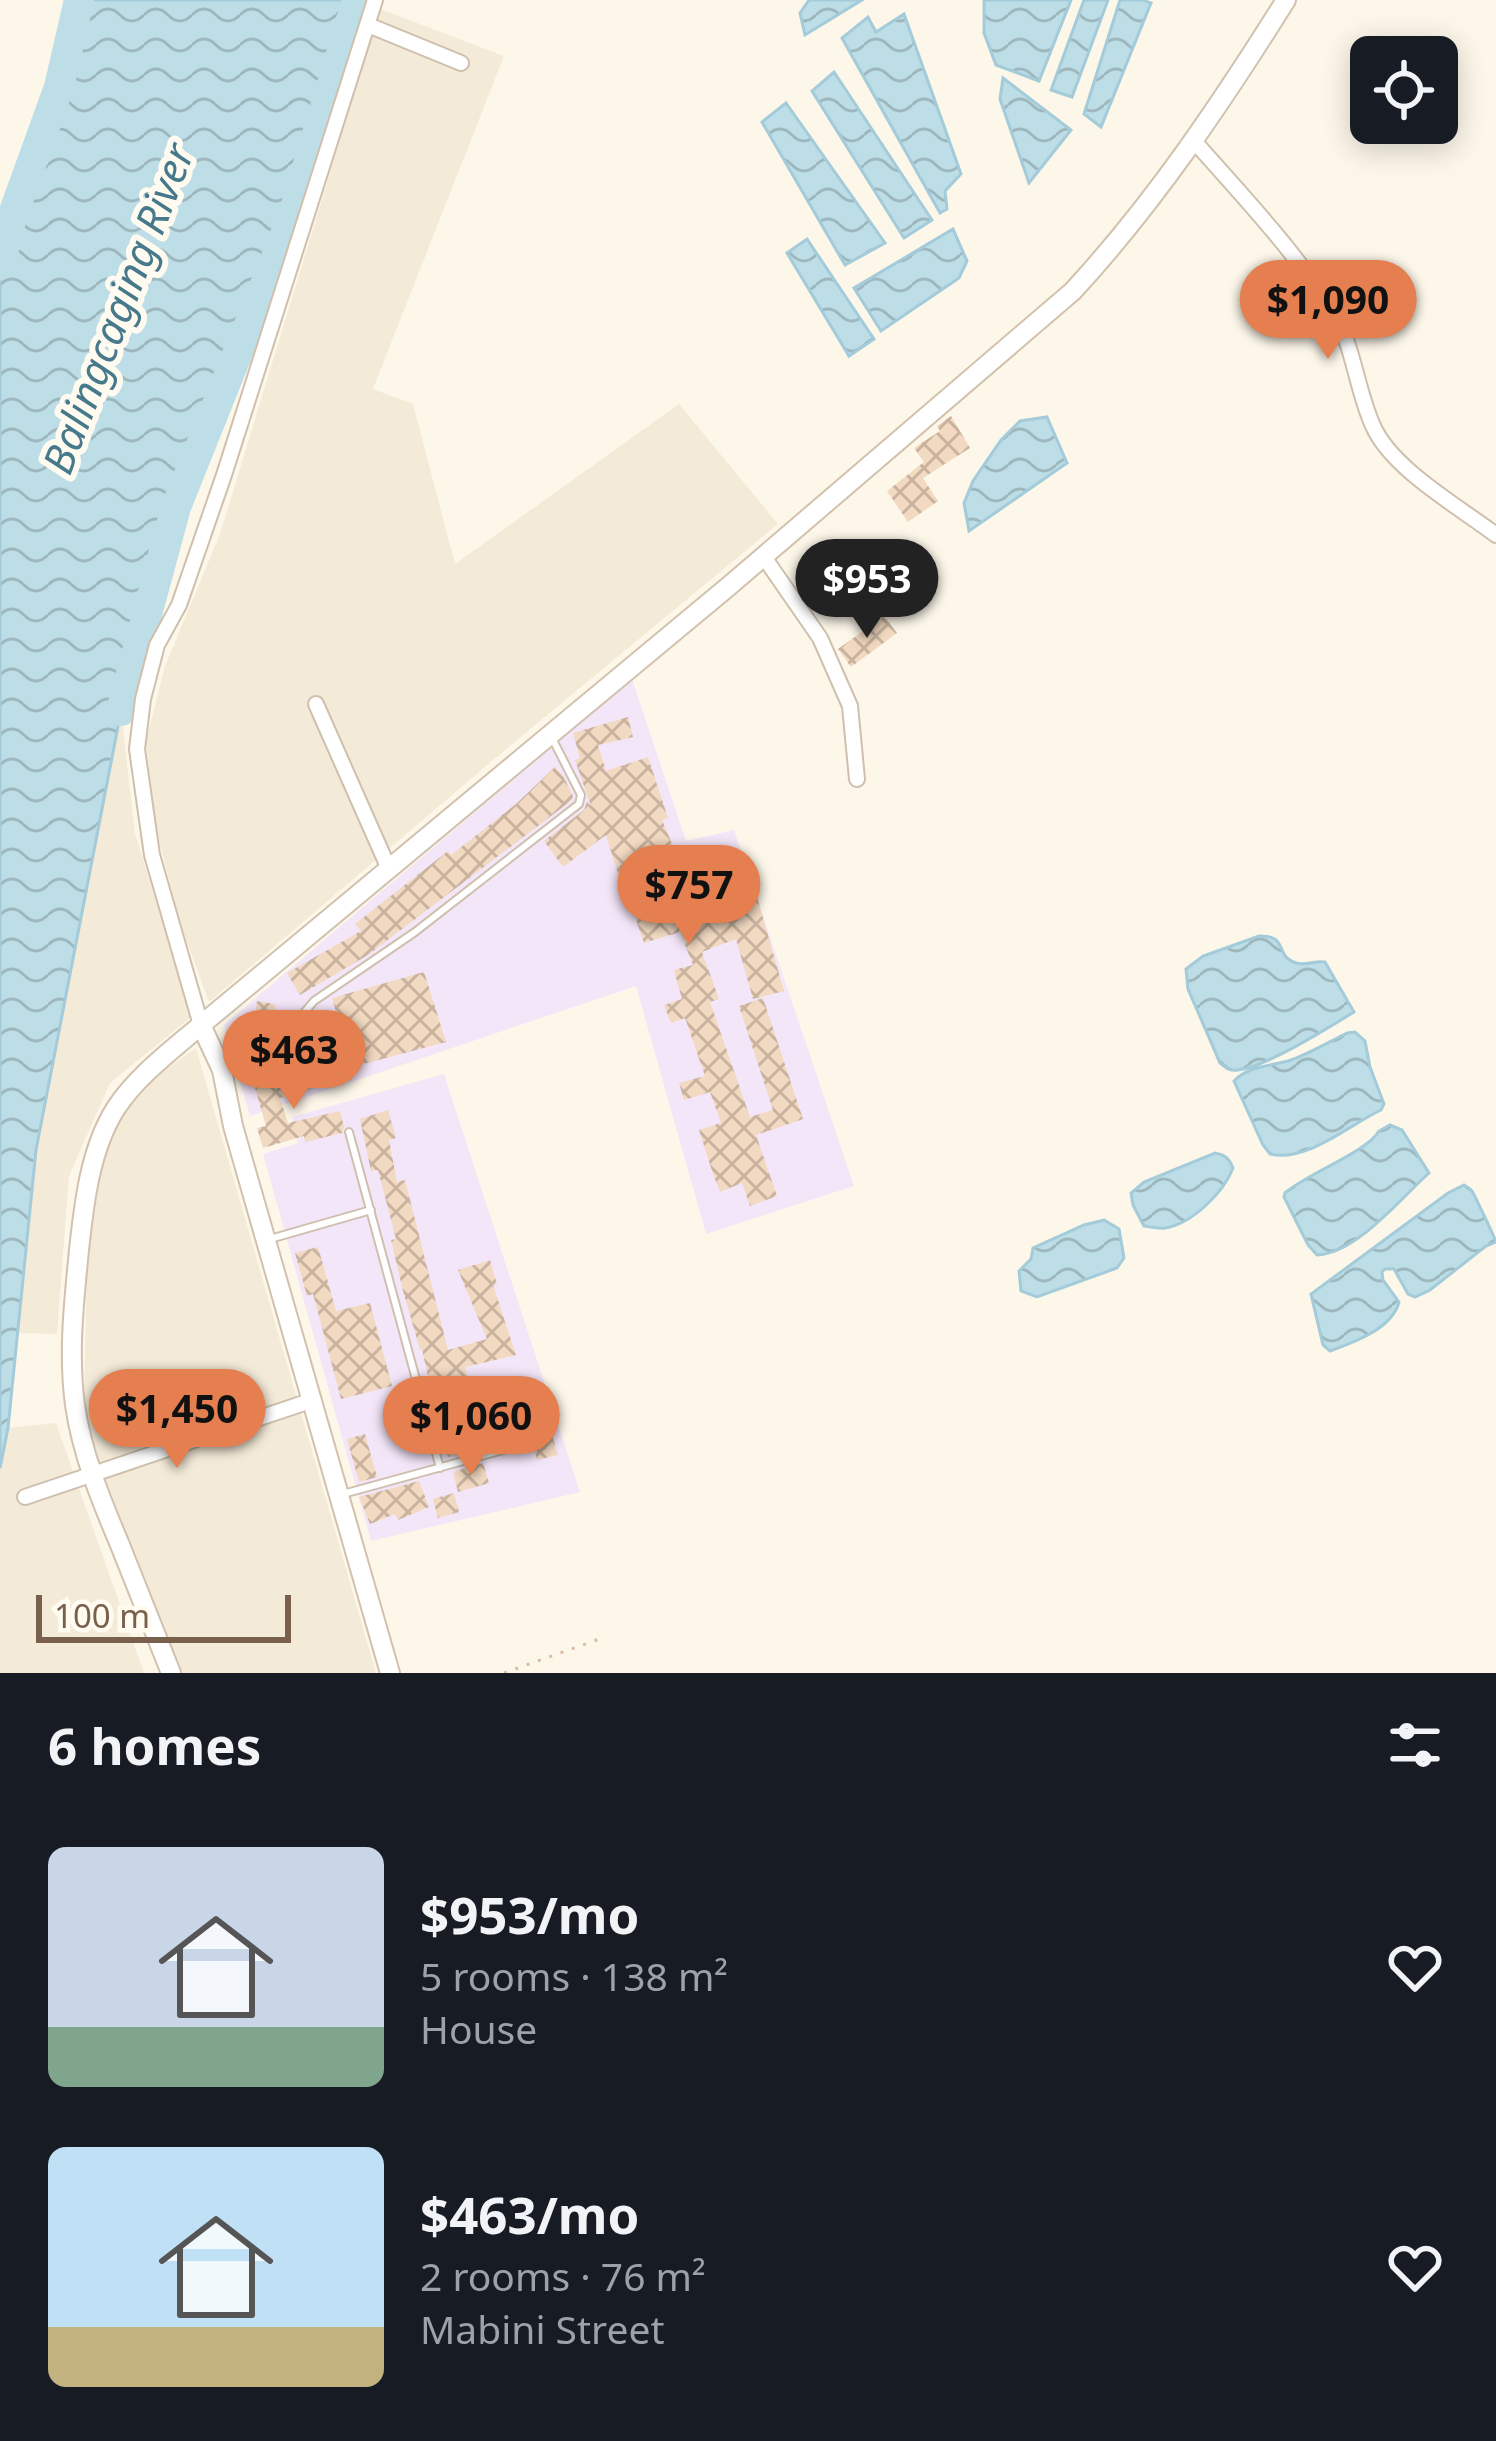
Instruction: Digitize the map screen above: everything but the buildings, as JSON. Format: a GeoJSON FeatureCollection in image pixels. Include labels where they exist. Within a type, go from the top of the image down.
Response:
{"type":"FeatureCollection","features":[{"type":"Feature","properties":{"kind":"street"},"geometry":{"type":"LineString","coordinates":[[375,0],[224,475],[179,604],[157,645],[142,699],[137,749],[152,855],[201,1024],[222,1070],[233,1126],[390,1673]]}},
{"type":"Feature","properties":{"kind":"street"},"geometry":{"type":"LineString","coordinates":[[171,1673],[91,1474],[76,1412],[71,1342],[82,1218],[106,1126],[129,1091],[201,1024],[764,557],[1073,291],[1194,141],[1286,0]]}},
{"type":"Feature","properties":{"kind":"street"},"geometry":{"type":"LineString","coordinates":[[368,25],[461,63]]}},
{"type":"Feature","properties":{"kind":"street"},"geometry":{"type":"LineString","coordinates":[[1194,141],[1330,305],[1346,333],[1371,423],[1390,454],[1496,535]]}},
{"type":"Feature","properties":{"kind":"street"},"geometry":{"type":"LineString","coordinates":[[764,557],[820,638],[850,706],[857,779]]}},
{"type":"Feature","properties":{"kind":"street"},"geometry":{"type":"LineString","coordinates":[[316,704],[388,869]]}},
{"type":"Feature","properties":{"kind":"street"},"geometry":{"type":"LineString","coordinates":[[25,1497],[313,1400]]}},
{"type":"Feature","properties":{"kind":"lane"},"geometry":{"type":"LineString","coordinates":[[222,1070],[275,1047],[314,1001],[415,932],[579,804],[581,795],[551,734]]}},
{"type":"Feature","properties":{"kind":"lane"},"geometry":{"type":"LineString","coordinates":[[349,1132],[440,1468]]}},
{"type":"Feature","properties":{"kind":"lane"},"geometry":{"type":"LineString","coordinates":[[267,1240],[370,1210]]}},
{"type":"Feature","properties":{"kind":"lane"},"geometry":{"type":"LineString","coordinates":[[340,1495],[525,1444]]}},
{"type":"Feature","properties":{"kind":"path"},"geometry":{"type":"LineString","coordinates":[[504,1673],[605,1636]]}},
{"type":"Feature","properties":{"kind":"shaded area"},"geometry":{"type":"Polygon","coordinates":[[[380,9],[504,56],[373,389],[413,404],[455,564],[679,404],[778,524],[209,1002],[181,926],[155,825],[146,741],[165,666],[220,534],[380,9]]]}},
{"type":"Feature","properties":{"kind":"shaded area"},"geometry":{"type":"Polygon","coordinates":[[[632,679],[686,841],[734,830],[854,1186],[706,1234],[636,986],[250,1116],[224,1025],[632,679]]]}},
{"type":"Feature","properties":{"kind":"shaded area"},"geometry":{"type":"Polygon","coordinates":[[[121,711],[135,833],[191,1017],[110,1083],[69,1176],[57,1334],[18,1333],[36,1150],[121,711]]]}},
{"type":"Feature","properties":{"kind":"shaded area"},"geometry":{"type":"Polygon","coordinates":[[[196,1048],[376,1673],[179,1673],[101,1481],[84,1395],[87,1263],[101,1155],[122,1115],[161,1073],[196,1048]]]}},
{"type":"Feature","properties":{"kind":"shaded area"},"geometry":{"type":"Polygon","coordinates":[[[444,1074],[580,1492],[371,1541],[263,1154],[298,1143],[292,1117],[444,1074]]]}},
{"type":"Feature","properties":{"kind":"shaded area"},"geometry":{"type":"Polygon","coordinates":[[[56,1423],[144,1673],[0,1673],[0,1468],[8,1428],[56,1423]]]}},
{"type":"Feature","properties":{"kind":"water","name":"Balingcaging River"},"geometry":{"type":"Polygon","coordinates":[[[79,0],[357,0],[293,215],[176,507],[121,711],[36,1150],[0,1468],[0,265],[12,217],[59,87],[79,0]]]}},
{"type":"Feature","properties":{"kind":"water"},"geometry":{"type":"Polygon","coordinates":[[[809,0],[862,0],[805,35],[800,13],[809,0]]]}},
{"type":"Feature","properties":{"kind":"water"},"geometry":{"type":"Polygon","coordinates":[[[984,0],[1071,0],[1039,81],[996,65],[984,33],[984,0]]]}},
{"type":"Feature","properties":{"kind":"water"},"geometry":{"type":"Polygon","coordinates":[[[1084,0],[1108,0],[1072,97],[1051,90],[1084,0]]]}},
{"type":"Feature","properties":{"kind":"water"},"geometry":{"type":"Polygon","coordinates":[[[1120,0],[1151,3],[1101,127],[1084,114],[1120,0]]]}},
{"type":"Feature","properties":{"kind":"water"},"geometry":{"type":"Polygon","coordinates":[[[904,14],[961,174],[945,191],[947,209],[940,213],[842,38],[868,17],[876,32],[904,14]]]}},
{"type":"Feature","properties":{"kind":"water"},"geometry":{"type":"Polygon","coordinates":[[[834,72],[932,220],[904,238],[812,91],[834,72]]]}},
{"type":"Feature","properties":{"kind":"water"},"geometry":{"type":"Polygon","coordinates":[[[1003,78],[1071,130],[1029,183],[1000,99],[1003,78]]]}},
{"type":"Feature","properties":{"kind":"water"},"geometry":{"type":"Polygon","coordinates":[[[786,103],[885,243],[845,265],[762,122],[786,103]]]}},
{"type":"Feature","properties":{"kind":"water"},"geometry":{"type":"Polygon","coordinates":[[[953,229],[967,261],[959,278],[881,331],[854,288],[953,229]]]}},
{"type":"Feature","properties":{"kind":"water"},"geometry":{"type":"Polygon","coordinates":[[[807,239],[874,339],[849,356],[787,253],[807,239]]]}},
{"type":"Feature","properties":{"kind":"water"},"geometry":{"type":"Polygon","coordinates":[[[1047,417],[1067,463],[969,531],[964,503],[1001,440],[1020,421],[1047,417]]]}},
{"type":"Feature","properties":{"kind":"water"},"geometry":{"type":"Polygon","coordinates":[[[1259,936],[1274,939],[1296,963],[1325,962],[1354,1012],[1280,1055],[1232,1070],[1220,1063],[1188,989],[1186,969],[1203,956],[1259,936]]]}},
{"type":"Feature","properties":{"kind":"water"},"geometry":{"type":"Polygon","coordinates":[[[1355,1032],[1365,1041],[1384,1104],[1381,1110],[1313,1148],[1270,1154],[1234,1081],[1253,1069],[1291,1060],[1355,1032]]]}},
{"type":"Feature","properties":{"kind":"water"},"geometry":{"type":"Polygon","coordinates":[[[1390,1125],[1402,1130],[1429,1173],[1362,1235],[1317,1255],[1285,1193],[1390,1125]]]}},
{"type":"Feature","properties":{"kind":"water"},"geometry":{"type":"Polygon","coordinates":[[[1215,1153],[1233,1168],[1215,1196],[1175,1225],[1144,1226],[1131,1193],[1144,1182],[1215,1153]]]}},
{"type":"Feature","properties":{"kind":"water"},"geometry":{"type":"Polygon","coordinates":[[[1464,1185],[1472,1191],[1496,1242],[1415,1297],[1408,1294],[1394,1269],[1385,1269],[1383,1280],[1399,1302],[1389,1320],[1330,1351],[1323,1345],[1311,1294],[1464,1185]]]}},
{"type":"Feature","properties":{"kind":"water"},"geometry":{"type":"Polygon","coordinates":[[[1104,1220],[1119,1229],[1124,1258],[1117,1268],[1037,1297],[1021,1291],[1019,1271],[1031,1259],[1033,1248],[1104,1220]]]}},
{"type":"Feature","properties":{"kind":"waterway"},"geometry":{"type":"LineString","coordinates":[[0,265],[12,217],[59,87],[79,0]]}},
{"type":"Feature","properties":{"kind":"waterway"},"geometry":{"type":"LineString","coordinates":[[121,711],[176,507],[293,215],[357,0]]}}]}
